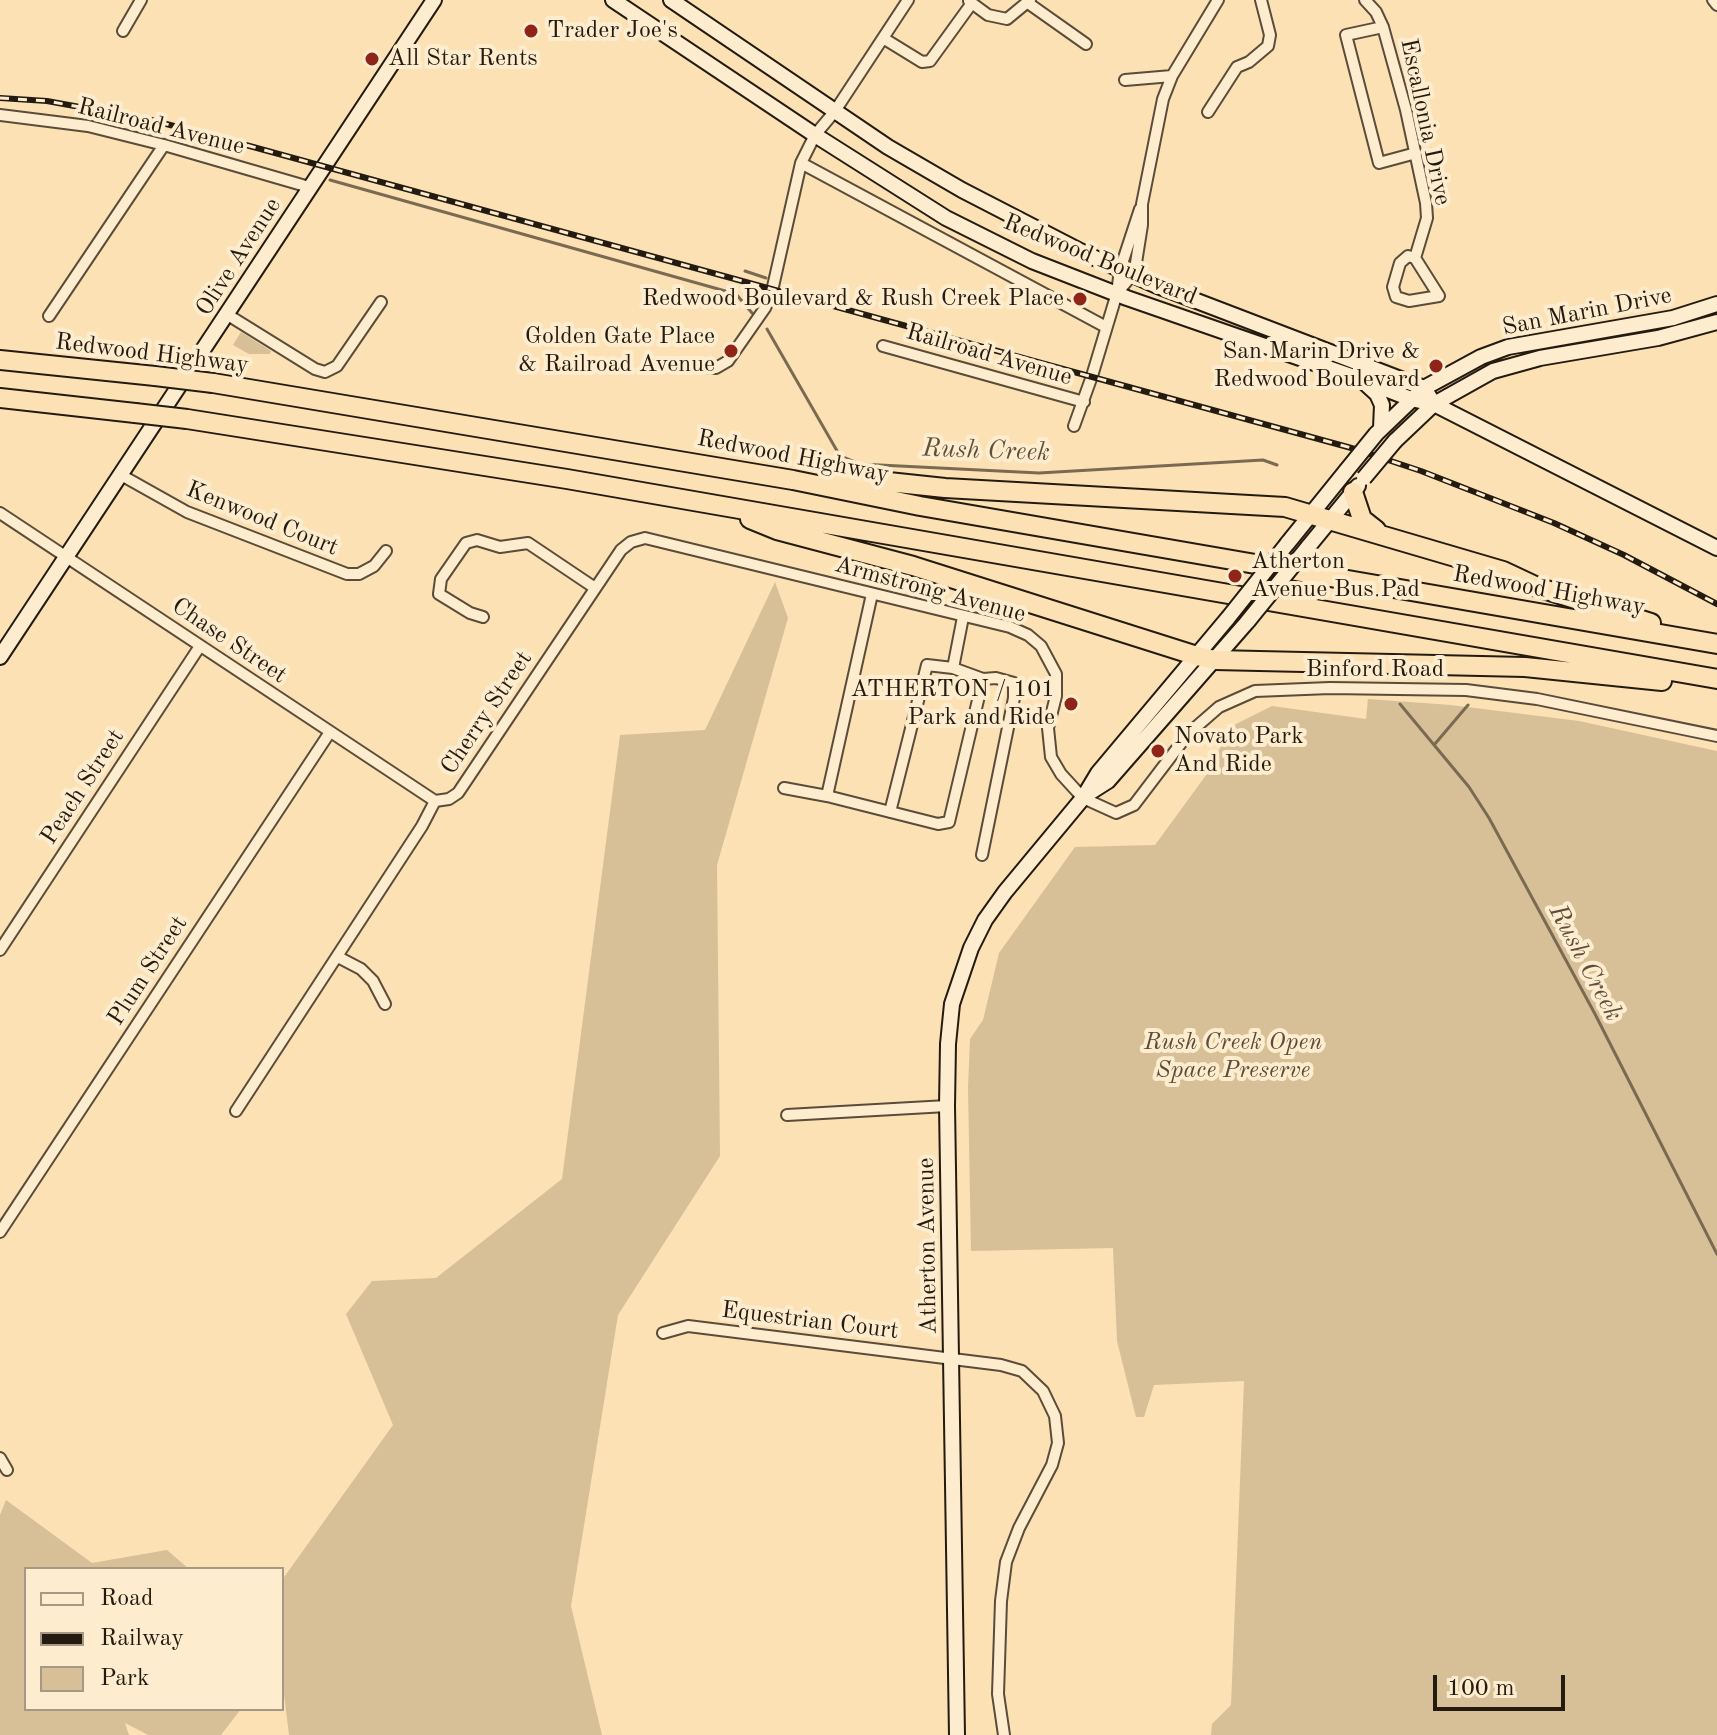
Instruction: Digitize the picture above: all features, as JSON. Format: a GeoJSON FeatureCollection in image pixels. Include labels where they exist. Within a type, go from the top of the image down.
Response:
{"type":"FeatureCollection","features":[{"type":"Feature","properties":{"kind":"highway","name":"Redwood Highway"},"geometry":{"type":"LineString","coordinates":[[0,360],[213,383],[793,480],[920,506],[1717,644]]}},
{"type":"Feature","properties":{"kind":"highway"},"geometry":{"type":"LineString","coordinates":[[0,398],[187,419],[714,505],[1709,677]]}},
{"type":"Feature","properties":{"kind":"highway"},"geometry":{"type":"LineString","coordinates":[[793,480],[832,476],[959,489],[1285,507],[1503,571],[1537,587],[1717,644]]}},
{"type":"Feature","properties":{"kind":"highway"},"geometry":{"type":"LineString","coordinates":[[1359,485],[1362,519],[1381,534]]}},
{"type":"Feature","properties":{"kind":"highway"},"geometry":{"type":"LineString","coordinates":[[714,505],[777,530],[913,566],[1206,658],[1511,666],[1662,681],[1709,677]]}},
{"type":"Feature","properties":{"kind":"main road","name":"Olive Avenue"},"geometry":{"type":"LineString","coordinates":[[0,657],[434,0]]}},
{"type":"Feature","properties":{"kind":"main road","name":"Redwood Boulevard"},"geometry":{"type":"LineString","coordinates":[[613,0],[946,218],[1032,261],[1411,399],[1434,404],[1717,548]]}},
{"type":"Feature","properties":{"kind":"main road","name":"Redwood Boulevard"},"geometry":{"type":"LineString","coordinates":[[671,0],[888,147],[962,190],[1126,272],[1206,306],[1424,388]]}},
{"type":"Feature","properties":{"kind":"main road","name":"San Marin Drive"},"geometry":{"type":"LineString","coordinates":[[1424,388],[1458,368],[1508,347],[1673,318],[1717,304]]}},
{"type":"Feature","properties":{"kind":"main road","name":"San Marin Drive"},"geometry":{"type":"LineString","coordinates":[[1434,404],[1471,382],[1513,364],[1681,333],[1717,322]]}},
{"type":"Feature","properties":{"kind":"main road"},"geometry":{"type":"LineString","coordinates":[[1360,379],[1377,394],[1382,405],[1378,431]]}},
{"type":"Feature","properties":{"kind":"main road","name":"Atherton Avenue"},"geometry":{"type":"LineString","coordinates":[[1206,658],[1228,618],[1378,431],[1424,388]]}},
{"type":"Feature","properties":{"kind":"main road"},"geometry":{"type":"LineString","coordinates":[[1424,388],[1434,404]]}},
{"type":"Feature","properties":{"kind":"main road","name":"Atherton Avenue"},"geometry":{"type":"LineString","coordinates":[[957,1735],[948,1044],[952,1004],[971,948],[985,920],[1005,892],[1083,798],[1098,773],[1206,658],[1248,621],[1395,441],[1434,404]]}},
{"type":"Feature","properties":{"kind":"street"},"geometry":{"type":"LineString","coordinates":[[123,31],[141,0]]}},
{"type":"Feature","properties":{"kind":"street"},"geometry":{"type":"LineString","coordinates":[[705,367],[716,368],[728,361],[769,300],[801,163],[815,135],[835,111],[908,0]]}},
{"type":"Feature","properties":{"kind":"street"},"geometry":{"type":"LineString","coordinates":[[1074,426],[1142,225],[1142,204],[1163,99],[1172,76],[1218,0]]}},
{"type":"Feature","properties":{"kind":"street"},"geometry":{"type":"LineString","coordinates":[[1208,112],[1237,67],[1249,62],[1268,46],[1270,35],[1261,0]]}},
{"type":"Feature","properties":{"kind":"street","name":"Escallonia Drive"},"geometry":{"type":"LineString","coordinates":[[1365,0],[1376,12],[1383,27],[1416,153],[1427,218],[1415,258],[1439,296],[1409,301],[1396,297],[1393,287],[1400,263],[1408,256],[1415,258]]}},
{"type":"Feature","properties":{"kind":"street"},"geometry":{"type":"LineString","coordinates":[[1713,0],[1717,5]]}},
{"type":"Feature","properties":{"kind":"street"},"geometry":{"type":"LineString","coordinates":[[883,38],[922,62],[930,61],[969,2],[988,15],[1007,19],[1029,2],[1086,44]]}},
{"type":"Feature","properties":{"kind":"street"},"geometry":{"type":"LineString","coordinates":[[1383,27],[1346,35],[1379,163],[1416,153]]}},
{"type":"Feature","properties":{"kind":"street"},"geometry":{"type":"LineString","coordinates":[[1125,80],[1172,76]]}},
{"type":"Feature","properties":{"kind":"street","name":"Railroad Avenue"},"geometry":{"type":"LineString","coordinates":[[0,115],[88,126],[309,187]]}},
{"type":"Feature","properties":{"kind":"street"},"geometry":{"type":"LineString","coordinates":[[49,316],[164,145]]}},
{"type":"Feature","properties":{"kind":"street"},"geometry":{"type":"LineString","coordinates":[[801,163],[1106,327]]}},
{"type":"Feature","properties":{"kind":"street"},"geometry":{"type":"LineString","coordinates":[[228,315],[315,369],[325,372],[337,366],[381,302]]}},
{"type":"Feature","properties":{"kind":"street","name":"Railroad Avenue"},"geometry":{"type":"LineString","coordinates":[[883,346],[1084,402]]}},
{"type":"Feature","properties":{"kind":"street","name":"Kenwood Court"},"geometry":{"type":"LineString","coordinates":[[121,475],[187,512],[347,574],[359,574],[374,566],[386,551]]}},
{"type":"Feature","properties":{"kind":"street","name":"Chase Street"},"geometry":{"type":"LineString","coordinates":[[0,513],[435,801]]}},
{"type":"Feature","properties":{"kind":"street","name":"Cherry Street"},"geometry":{"type":"LineString","coordinates":[[236,1111],[338,957],[435,801],[449,799],[458,793],[621,550],[631,542],[645,538],[782,571]]}},
{"type":"Feature","properties":{"kind":"street"},"geometry":{"type":"LineString","coordinates":[[483,617],[470,613],[439,594],[441,579],[451,561],[466,543],[477,540],[500,547],[528,543],[595,588]]}},
{"type":"Feature","properties":{"kind":"street","name":"Armstrong Avenue"},"geometry":{"type":"LineString","coordinates":[[782,571],[1010,627],[1028,635],[1050,658],[1056,674],[1048,728],[1051,757],[1061,774],[1083,798]]}},
{"type":"Feature","properties":{"kind":"street"},"geometry":{"type":"LineString","coordinates":[[827,796],[872,594]]}},
{"type":"Feature","properties":{"kind":"street"},"geometry":{"type":"LineString","coordinates":[[953,668],[963,617]]}},
{"type":"Feature","properties":{"kind":"street","name":"Peach Street"},"geometry":{"type":"LineString","coordinates":[[0,950],[200,646]]}},
{"type":"Feature","properties":{"kind":"street"},"geometry":{"type":"LineString","coordinates":[[890,812],[927,665],[1014,683],[1014,698],[982,855]]}},
{"type":"Feature","properties":{"kind":"street"},"geometry":{"type":"LineString","coordinates":[[784,788],[938,824],[949,822],[983,679]]}},
{"type":"Feature","properties":{"kind":"street","name":"Binford Road"},"geometry":{"type":"LineString","coordinates":[[1083,798],[1116,813],[1134,805],[1188,734],[1219,707],[1255,691],[1330,688],[1466,690],[1537,699],[1717,736]]}},
{"type":"Feature","properties":{"kind":"street","name":"Plum Street"},"geometry":{"type":"LineString","coordinates":[[0,1232],[330,732]]}},
{"type":"Feature","properties":{"kind":"street"},"geometry":{"type":"LineString","coordinates":[[338,957],[361,969],[373,981],[385,1004]]}},
{"type":"Feature","properties":{"kind":"street"},"geometry":{"type":"LineString","coordinates":[[787,1115],[947,1106]]}},
{"type":"Feature","properties":{"kind":"street","name":"Equestrian Court"},"geometry":{"type":"LineString","coordinates":[[663,1333],[688,1326],[1001,1365],[1022,1371],[1043,1391],[1055,1416],[1058,1436],[1052,1465],[1019,1528],[1006,1562],[1001,1601],[998,1694],[1004,1735]]}},
{"type":"Feature","properties":{"kind":"street"},"geometry":{"type":"LineString","coordinates":[[0,1458],[7,1470]]}},
{"type":"Feature","properties":{"kind":"green space"},"geometry":{"type":"Polygon","coordinates":[[[241,332],[271,351],[270,354],[249,354],[233,345],[241,332]]]}},
{"type":"Feature","properties":{"kind":"green space"},"geometry":{"type":"Polygon","coordinates":[[[775,582],[788,618],[717,865],[720,1156],[618,1315],[571,1606],[602,1735],[289,1735],[284,1694],[284,1577],[393,1425],[346,1314],[372,1281],[436,1278],[562,1179],[620,735],[705,730],[775,582]]]}},
{"type":"Feature","properties":{"kind":"green space","name":"Rush Creek Open Space Preserve"},"geometry":{"type":"Polygon","coordinates":[[[1368,699],[1451,705],[1579,721],[1717,751],[1717,1735],[1211,1735],[1212,1724],[1231,1705],[1244,1381],[1154,1385],[1144,1417],[1136,1417],[1117,1341],[1113,1248],[971,1251],[970,1039],[983,1020],[999,953],[1075,847],[1155,845],[1212,767],[1228,728],[1272,706],[1366,719],[1368,699]]]}},
{"type":"Feature","properties":{"kind":"green space"},"geometry":{"type":"Polygon","coordinates":[[[6,1500],[92,1563],[167,1550],[187,1567],[24,1567],[24,1711],[239,1711],[221,1735],[148,1735],[125,1723],[129,1735],[0,1735],[0,1515],[6,1500]]]}},
{"type":"Feature","properties":{"kind":"waterway","name":"Rush Creek"},"geometry":{"type":"LineString","coordinates":[[330,180],[736,294],[752,313]]}},
{"type":"Feature","properties":{"kind":"waterway"},"geometry":{"type":"LineString","coordinates":[[745,271],[766,278]]}},
{"type":"Feature","properties":{"kind":"waterway","name":"Rush Creek"},"geometry":{"type":"LineString","coordinates":[[767,329],[840,456],[860,464],[1039,473],[1263,460],[1277,465]]}},
{"type":"Feature","properties":{"kind":"waterway","name":"Rush Creek"},"geometry":{"type":"LineString","coordinates":[[1400,704],[1469,787],[1489,818],[1595,1014],[1717,1254]]}},
{"type":"Feature","properties":{"kind":"waterway"},"geometry":{"type":"LineString","coordinates":[[1434,745],[1468,705]]}},
{"type":"Feature","properties":{"kind":"railway"},"geometry":{"type":"LineString","coordinates":[[0,98],[47,101],[151,120],[1355,449],[1554,523],[1624,555],[1717,604]]}},
{"type":"Feature","properties":{"kind":"place","name":"Trader Joe's"},"geometry":{"type":"Point","coordinates":[531,31]}},
{"type":"Feature","properties":{"kind":"place","name":"All Star Rents"},"geometry":{"type":"Point","coordinates":[372,59]}},
{"type":"Feature","properties":{"kind":"place","name":"Redwood Boulevard & Rush Creek Place"},"geometry":{"type":"Point","coordinates":[1080,299]}},
{"type":"Feature","properties":{"kind":"place","name":"Golden Gate Place & Railroad Avenue"},"geometry":{"type":"Point","coordinates":[731,351]}},
{"type":"Feature","properties":{"kind":"place","name":"San Marin Drive & Redwood Boulevard"},"geometry":{"type":"Point","coordinates":[1436,366]}},
{"type":"Feature","properties":{"kind":"place","name":"Atherton Avenue Bus Pad"},"geometry":{"type":"Point","coordinates":[1235,576]}},
{"type":"Feature","properties":{"kind":"place","name":"ATHERTON / 101 Park and Ride"},"geometry":{"type":"Point","coordinates":[1071,704]}},
{"type":"Feature","properties":{"kind":"place","name":"Novato Park And Ride"},"geometry":{"type":"Point","coordinates":[1158,751]}}]}
